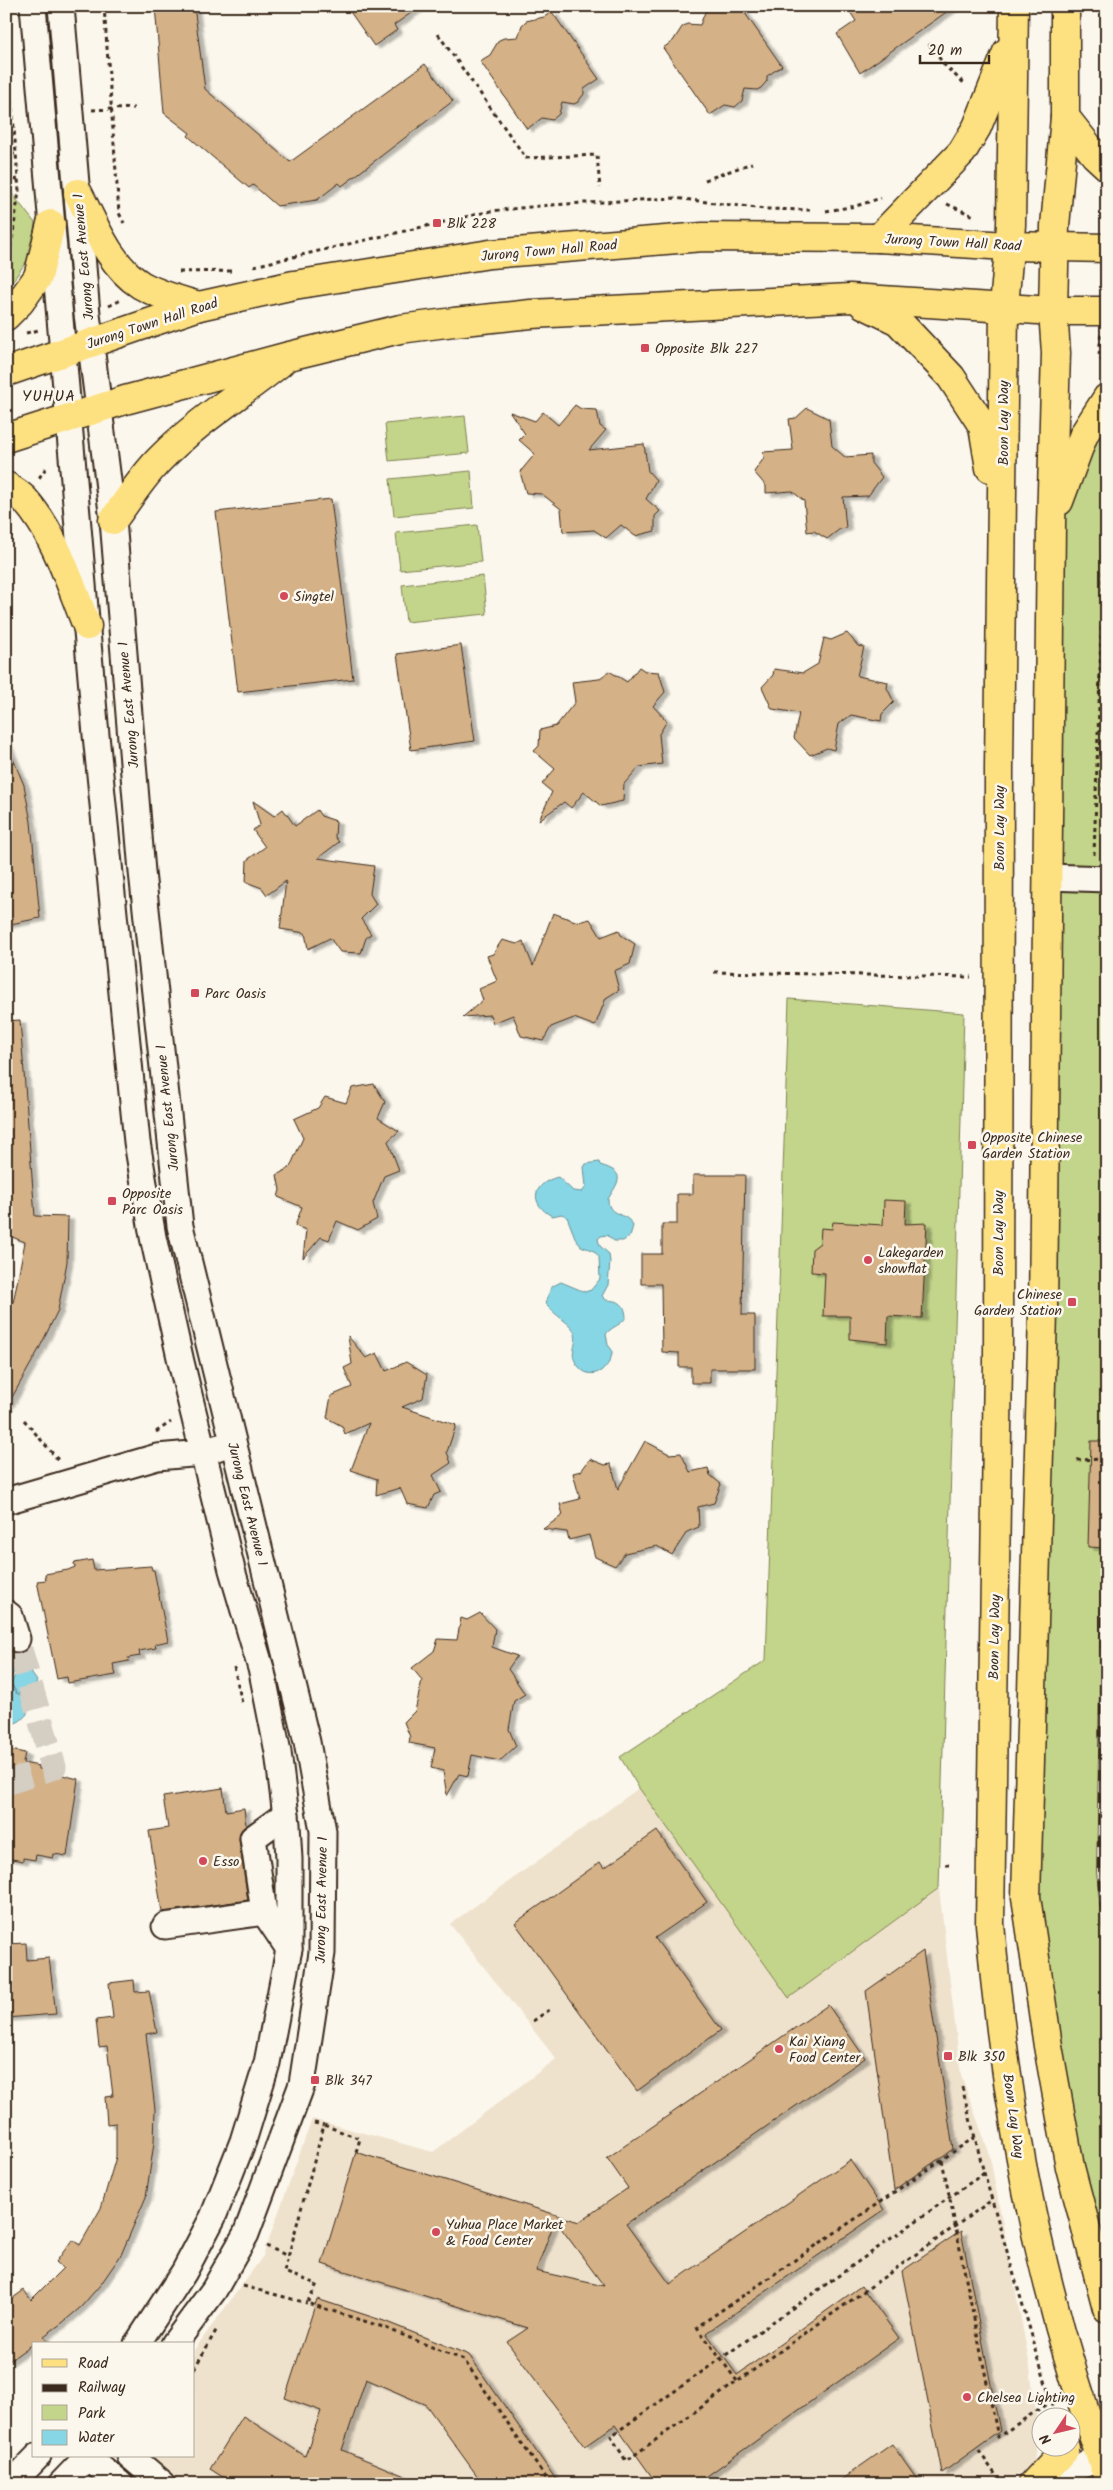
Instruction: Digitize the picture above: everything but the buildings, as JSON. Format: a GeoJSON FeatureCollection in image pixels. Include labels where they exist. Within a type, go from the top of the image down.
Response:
{"type":"FeatureCollection","features":[{"type":"Feature","properties":{"kind":"main road","name":"Boon Lay Way"},"geometry":{"type":"LineString","coordinates":[[1014,6],[1010,224],[1004,306],[998,789],[998,1361],[990,1924],[994,1968],[1023,2177],[1069,2364],[1105,2463]]}},
{"type":"Feature","properties":{"kind":"main road"},"geometry":{"type":"LineString","coordinates":[[1065,6],[1065,117],[1055,248],[1053,311],[1056,353],[1051,524],[1043,1314],[1026,1897],[1048,2046],[1070,2166],[1101,2261],[1107,2308]]}},
{"type":"Feature","properties":{"kind":"main road"},"geometry":{"type":"LineString","coordinates":[[879,238],[925,193],[962,152],[977,127],[1013,37]]}},
{"type":"Feature","properties":{"kind":"main road"},"geometry":{"type":"LineString","coordinates":[[1065,117],[1095,155],[1107,166]]}},
{"type":"Feature","properties":{"kind":"main road"},"geometry":{"type":"LineString","coordinates":[[78,193],[121,268],[140,284],[164,296],[199,306]]}},
{"type":"Feature","properties":{"kind":"main road"},"geometry":{"type":"LineString","coordinates":[[6,316],[20,302],[38,277],[51,224]]}},
{"type":"Feature","properties":{"kind":"main road","name":"Jurong Town Hall Road"},"geometry":{"type":"LineString","coordinates":[[6,372],[199,306],[294,285],[490,254],[703,237],[879,238],[1007,246],[1107,248]]}},
{"type":"Feature","properties":{"kind":"main road"},"geometry":{"type":"LineString","coordinates":[[850,298],[898,321],[951,377],[983,426],[1002,544]]}},
{"type":"Feature","properties":{"kind":"main road"},"geometry":{"type":"LineString","coordinates":[[6,438],[70,417],[289,356],[400,329],[531,314],[850,298],[1004,306],[1053,311],[1107,311]]}},
{"type":"Feature","properties":{"kind":"main road"},"geometry":{"type":"LineString","coordinates":[[113,520],[158,460],[201,421],[248,389],[289,356]]}},
{"type":"Feature","properties":{"kind":"main road"},"geometry":{"type":"LineString","coordinates":[[1051,524],[1084,434],[1107,398]]}},
{"type":"Feature","properties":{"kind":"main road"},"geometry":{"type":"LineString","coordinates":[[6,486],[24,499],[44,528],[60,557],[87,626]]}},
{"type":"Feature","properties":{"kind":"main road"},"geometry":{"type":"LineString","coordinates":[[1069,2364],[1070,2408]]}},
{"type":"Feature","properties":{"kind":"main road"},"geometry":{"type":"LineString","coordinates":[[1033,2484],[1057,2458]]}},
{"type":"Feature","properties":{"kind":"street","name":"Jurong East Avenue 1"},"geometry":{"type":"LineString","coordinates":[[33,6],[87,626],[140,1161],[153,1238],[201,1444],[232,1570],[262,1672],[278,1752],[286,1814],[289,1859],[289,1949],[267,2063],[243,2141],[214,2217],[184,2272],[138,2342]]}},
{"type":"Feature","properties":{"kind":"street","name":"Jurong East Avenue 1"},"geometry":{"type":"LineString","coordinates":[[61,6],[68,110],[78,193],[91,342],[113,520],[130,732],[180,1226],[309,1751],[323,1831],[322,1953],[302,2084],[246,2234],[214,2290],[175,2342]]}},
{"type":"Feature","properties":{"kind":"street"},"geometry":{"type":"LineString","coordinates":[[1048,877],[1106,877]]}},
{"type":"Feature","properties":{"kind":"street"},"geometry":{"type":"LineString","coordinates":[[119,948],[151,948]]}},
{"type":"Feature","properties":{"kind":"street"},"geometry":{"type":"LineString","coordinates":[[6,1501],[201,1444],[230,1433]]}},
{"type":"Feature","properties":{"kind":"street"},"geometry":{"type":"LineString","coordinates":[[6,1613],[10,1616],[18,1639]]}},
{"type":"Feature","properties":{"kind":"street"},"geometry":{"type":"LineString","coordinates":[[286,1814],[253,1838],[264,1912],[289,1949]]}},
{"type":"Feature","properties":{"kind":"street"},"geometry":{"type":"LineString","coordinates":[[165,1926],[264,1912]]}},
{"type":"Feature","properties":{"kind":"street"},"geometry":{"type":"LineString","coordinates":[[11,2484],[36,2458]]}},
{"type":"Feature","properties":{"kind":"street"},"geometry":{"type":"LineString","coordinates":[[62,2484],[86,2458]]}},
{"type":"Feature","properties":{"kind":"street"},"geometry":{"type":"LineString","coordinates":[[88,2458],[120,2484]]}},
{"type":"Feature","properties":{"kind":"street"},"geometry":{"type":"LineString","coordinates":[[132,2458],[163,2484]]}},
{"type":"Feature","properties":{"kind":"street"},"geometry":{"type":"LineString","coordinates":[[1046,2484],[1105,2463]]}},
{"type":"Feature","properties":{"kind":"path"},"geometry":{"type":"LineString","coordinates":[[104,6],[119,213],[127,231]]}},
{"type":"Feature","properties":{"kind":"path"},"geometry":{"type":"LineString","coordinates":[[6,28],[19,191],[11,243],[6,258]]}},
{"type":"Feature","properties":{"kind":"path"},"geometry":{"type":"LineString","coordinates":[[438,34],[526,158],[597,155],[600,188]]}},
{"type":"Feature","properties":{"kind":"path"},"geometry":{"type":"LineString","coordinates":[[929,44],[946,67],[966,86]]}},
{"type":"Feature","properties":{"kind":"path"},"geometry":{"type":"LineString","coordinates":[[119,109],[134,108]]}},
{"type":"Feature","properties":{"kind":"path"},"geometry":{"type":"LineString","coordinates":[[6,114],[12,114]]}},
{"type":"Feature","properties":{"kind":"path"},"geometry":{"type":"LineString","coordinates":[[6,155],[15,154]]}},
{"type":"Feature","properties":{"kind":"path"},"geometry":{"type":"LineString","coordinates":[[705,180],[752,163]]}},
{"type":"Feature","properties":{"kind":"path"},"geometry":{"type":"LineString","coordinates":[[6,181],[18,179]]}},
{"type":"Feature","properties":{"kind":"path"},"geometry":{"type":"LineString","coordinates":[[925,193],[980,219]]}},
{"type":"Feature","properties":{"kind":"path"},"geometry":{"type":"LineString","coordinates":[[6,236],[11,243]]}},
{"type":"Feature","properties":{"kind":"path"},"geometry":{"type":"LineString","coordinates":[[1099,356],[1107,367]]}},
{"type":"Feature","properties":{"kind":"path"},"geometry":{"type":"LineString","coordinates":[[1106,467],[1094,865],[1097,871],[1106,877]]}},
{"type":"Feature","properties":{"kind":"path"},"geometry":{"type":"LineString","coordinates":[[1106,877],[1107,600]]}},
{"type":"Feature","properties":{"kind":"path"},"geometry":{"type":"LineString","coordinates":[[714,972],[971,977]]}},
{"type":"Feature","properties":{"kind":"path"},"geometry":{"type":"LineString","coordinates":[[24,1420],[51,1452]]}},
{"type":"Feature","properties":{"kind":"path"},"geometry":{"type":"LineString","coordinates":[[1077,1460],[1107,1459]]}},
{"type":"Feature","properties":{"kind":"path"},"geometry":{"type":"LineString","coordinates":[[944,1865],[950,1864]]}},
{"type":"Feature","properties":{"kind":"path"},"geometry":{"type":"LineString","coordinates":[[533,2021],[552,2008]]}},
{"type":"Feature","properties":{"kind":"path"},"geometry":{"type":"LineString","coordinates":[[962,2086],[984,2173],[1052,2408]]}},
{"type":"Feature","properties":{"kind":"path"},"geometry":{"type":"LineString","coordinates":[[1107,2118],[1105,2111],[1100,2112],[1107,2148]]}},
{"type":"Feature","properties":{"kind":"path"},"geometry":{"type":"LineString","coordinates":[[314,2123],[360,2139],[356,2152]]}},
{"type":"Feature","properties":{"kind":"path"},"geometry":{"type":"LineString","coordinates":[[307,2303],[317,2284],[284,2272],[324,2125]]}},
{"type":"Feature","properties":{"kind":"path"},"geometry":{"type":"LineString","coordinates":[[737,2381],[697,2327],[975,2137]]}},
{"type":"Feature","properties":{"kind":"path"},"geometry":{"type":"LineString","coordinates":[[942,2160],[948,2199],[998,2437],[1051,2401]]}},
{"type":"Feature","properties":{"kind":"path"},"geometry":{"type":"LineString","coordinates":[[984,2173],[611,2436],[626,2461],[992,2200]]}},
{"type":"Feature","properties":{"kind":"path"},"geometry":{"type":"LineString","coordinates":[[266,2245],[288,2256]]}},
{"type":"Feature","properties":{"kind":"path"},"geometry":{"type":"LineString","coordinates":[[242,2286],[307,2303],[382,2327],[464,2360],[550,2484]]}},
{"type":"Feature","properties":{"kind":"path"},"geometry":{"type":"LineString","coordinates":[[979,2451],[1002,2484]]}},
{"type":"Feature","properties":{"kind":"shaded area"},"geometry":{"type":"Polygon","coordinates":[[[639,1788],[789,1997],[939,1888],[961,2075],[989,2152],[1029,2361],[1036,2408],[1030,2408],[1030,2458],[1034,2458],[1033,2465],[1006,2484],[178,2484],[148,2458],[195,2458],[195,2349],[263,2256],[312,2119],[433,2152],[556,2059],[450,1924],[639,1788]]]}},
{"type":"Feature","properties":{"kind":"green space"},"geometry":{"type":"Polygon","coordinates":[[[6,186],[35,223],[30,256],[6,291],[6,186]]]}},
{"type":"Feature","properties":{"kind":"green space"},"geometry":{"type":"Polygon","coordinates":[[[1107,398],[1107,2308],[1026,1897],[1051,524],[1107,398]]]}},
{"type":"Feature","properties":{"kind":"green space"},"geometry":{"type":"Polygon","coordinates":[[[465,416],[469,453],[389,461],[385,424],[465,416]]]}},
{"type":"Feature","properties":{"kind":"green space"},"geometry":{"type":"Polygon","coordinates":[[[471,471],[474,508],[394,516],[390,479],[471,471]]]}},
{"type":"Feature","properties":{"kind":"green space"},"geometry":{"type":"Polygon","coordinates":[[[477,525],[481,562],[400,570],[396,533],[477,525]]]}},
{"type":"Feature","properties":{"kind":"green space"},"geometry":{"type":"Polygon","coordinates":[[[483,576],[487,614],[406,622],[402,585],[483,576]]]}},
{"type":"Feature","properties":{"kind":"green space"},"geometry":{"type":"Polygon","coordinates":[[[789,999],[964,1013],[939,1888],[789,1998],[639,1788],[620,1757],[766,1660],[789,999]]]}},
{"type":"Feature","properties":{"kind":"water"},"geometry":{"type":"Polygon","coordinates":[[[599,1162],[600,1165],[609,1168],[617,1175],[617,1183],[608,1199],[611,1209],[627,1218],[633,1226],[630,1236],[623,1241],[614,1241],[607,1235],[601,1236],[598,1239],[600,1246],[609,1254],[610,1262],[608,1285],[602,1296],[606,1300],[620,1303],[624,1308],[626,1317],[606,1334],[608,1345],[612,1350],[609,1362],[601,1371],[590,1373],[584,1372],[574,1358],[576,1339],[571,1326],[553,1312],[546,1303],[551,1287],[561,1282],[585,1292],[591,1290],[600,1279],[599,1257],[594,1251],[581,1246],[576,1240],[567,1217],[562,1214],[552,1216],[544,1211],[539,1205],[537,1194],[543,1184],[558,1177],[573,1191],[582,1192],[586,1187],[584,1167],[586,1164],[599,1162]]]}},
{"type":"Feature","properties":{"kind":"water"},"geometry":{"type":"Polygon","coordinates":[[[6,1661],[12,1662],[18,1669],[13,1673],[10,1683],[17,1694],[11,1683],[17,1672],[23,1670],[30,1671],[37,1681],[31,1693],[18,1694],[27,1697],[27,1714],[15,1723],[6,1723],[6,1661]]]}},
{"type":"Feature","properties":{"kind":"tunnel"},"geometry":{"type":"LineString","coordinates":[[6,1783],[54,1767],[17,1639]]}},
{"type":"Feature","properties":{"kind":"railway"},"geometry":{"type":"LineString","coordinates":[[1107,1363],[1099,1872],[1107,1952]]}},
{"type":"Feature","properties":{"kind":"place","name":"Blk 228"},"geometry":{"type":"Point","coordinates":[437,223]}},
{"type":"Feature","properties":{"kind":"place","name":"Opposite Blk 227"},"geometry":{"type":"Point","coordinates":[645,348]}},
{"type":"Feature","properties":{"kind":"place","name":"Singtel"},"geometry":{"type":"Point","coordinates":[284,596]}},
{"type":"Feature","properties":{"kind":"place","name":"Parc Oasis"},"geometry":{"type":"Point","coordinates":[195,993]}},
{"type":"Feature","properties":{"kind":"place","name":"Opposite Chinese Garden Station"},"geometry":{"type":"Point","coordinates":[972,1145]}},
{"type":"Feature","properties":{"kind":"place","name":"Opposite Parc Oasis"},"geometry":{"type":"Point","coordinates":[112,1201]}},
{"type":"Feature","properties":{"kind":"place","name":"Lakegarden showflat"},"geometry":{"type":"Point","coordinates":[868,1260]}},
{"type":"Feature","properties":{"kind":"place","name":"Chinese Garden Station"},"geometry":{"type":"Point","coordinates":[1072,1302]}},
{"type":"Feature","properties":{"kind":"place","name":"Esso"},"geometry":{"type":"Point","coordinates":[203,1861]}},
{"type":"Feature","properties":{"kind":"place","name":"Kai Xiang Food Center"},"geometry":{"type":"Point","coordinates":[779,2049]}},
{"type":"Feature","properties":{"kind":"place","name":"Blk 350"},"geometry":{"type":"Point","coordinates":[948,2056]}},
{"type":"Feature","properties":{"kind":"place","name":"Blk 347"},"geometry":{"type":"Point","coordinates":[315,2080]}},
{"type":"Feature","properties":{"kind":"place","name":"Yuhua Place Market & Food Center"},"geometry":{"type":"Point","coordinates":[436,2232]}},
{"type":"Feature","properties":{"kind":"place","name":"Chelsea Lighting"},"geometry":{"type":"Point","coordinates":[967,2397]}},
{"type":"Feature","properties":{"kind":"district","name":"YUHUA"},"geometry":{"type":"Point","coordinates":[49,395]}}]}
